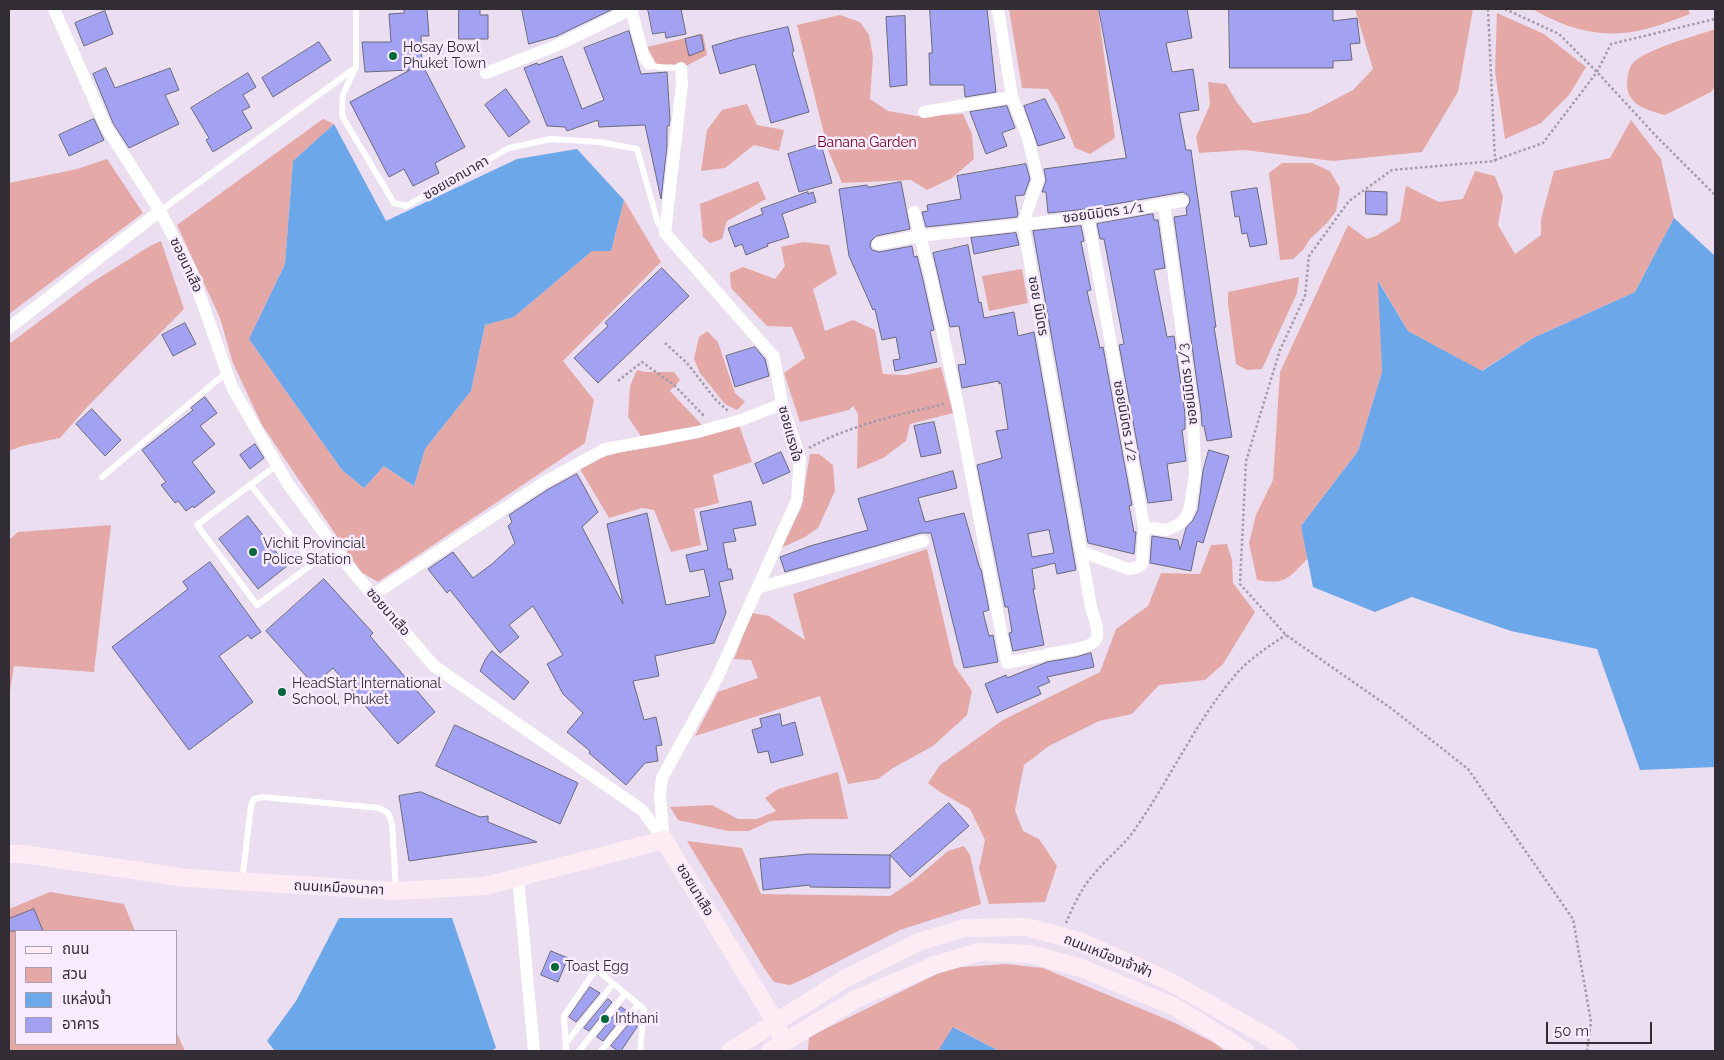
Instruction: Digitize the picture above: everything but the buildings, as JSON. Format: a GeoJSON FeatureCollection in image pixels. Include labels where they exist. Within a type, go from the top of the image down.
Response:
{"type":"FeatureCollection","features":[{"type":"Feature","properties":{"kind":"street","name":"ซอยนาเสือ"},"geometry":{"type":"LineString","coordinates":[[54,9],[106,127],[160,211],[192,273],[232,387],[288,484],[334,548],[434,666],[642,810],[664,840],[776,1022],[780,1048]]}},
{"type":"Feature","properties":{"kind":"street"},"geometry":{"type":"LineString","coordinates":[[486,73],[558,44],[631,9],[644,57],[649,64]]}},
{"type":"Feature","properties":{"kind":"street","name":"ซอย นิมิตร"},"geometry":{"type":"LineString","coordinates":[[957,401],[1007,663],[1092,644],[1096,639],[1097,631],[1091,607],[1083,552],[1023,224],[1038,179],[1028,138],[1012,97],[998,9]]}},
{"type":"Feature","properties":{"kind":"street"},"geometry":{"type":"LineString","coordinates":[[665,233],[682,84],[682,68]]}},
{"type":"Feature","properties":{"kind":"street"},"geometry":{"type":"LineString","coordinates":[[924,112],[1012,97]]}},
{"type":"Feature","properties":{"kind":"street","name":"ซอยนิมิตร 1/1"},"geometry":{"type":"LineString","coordinates":[[878,244],[919,236],[1088,217],[1182,201]]}},
{"type":"Feature","properties":{"kind":"street","name":"ซอยนิมิตร 1/3"},"geometry":{"type":"LineString","coordinates":[[1144,527],[1166,530],[1178,525],[1186,517],[1190,507],[1195,474],[1193,412],[1164,204]]}},
{"type":"Feature","properties":{"kind":"street"},"geometry":{"type":"LineString","coordinates":[[9,328],[160,211]]}},
{"type":"Feature","properties":{"kind":"street"},"geometry":{"type":"LineString","coordinates":[[914,212],[931,278],[957,401]]}},
{"type":"Feature","properties":{"kind":"street","name":"ซอยนิมิตร 1/2"},"geometry":{"type":"LineString","coordinates":[[1083,552],[1128,569],[1136,568],[1142,564],[1144,527],[1088,217]]}},
{"type":"Feature","properties":{"kind":"street","name":"ซอยแรงใจ"},"geometry":{"type":"LineString","coordinates":[[664,840],[660,797],[662,778],[717,678],[797,500],[800,458],[782,404],[774,357],[665,233]]}},
{"type":"Feature","properties":{"kind":"street"},"geometry":{"type":"LineString","coordinates":[[373,595],[544,483],[605,449],[652,441],[738,421],[782,404]]}},
{"type":"Feature","properties":{"kind":"street"},"geometry":{"type":"LineString","coordinates":[[757,588],[923,542]]}},
{"type":"Feature","properties":{"kind":"street","name":"ถนนเหมืองนาคา"},"geometry":{"type":"LineString","coordinates":[[9,854],[23,854],[187,878],[396,891],[485,886],[664,840]]}},
{"type":"Feature","properties":{"kind":"street"},"geometry":{"type":"LineString","coordinates":[[518,877],[534,1051]]}},
{"type":"Feature","properties":{"kind":"street","name":"ถนนเหมืองเจ้าฟ้า"},"geometry":{"type":"LineString","coordinates":[[730,1051],[846,978],[919,942],[964,928],[1027,927],[1078,941],[1167,980],[1289,1051]]}},
{"type":"Feature","properties":{"kind":"street","name":"ถนนเหมืองเจ้าฟ้า"},"geometry":{"type":"LineString","coordinates":[[780,1048],[856,999],[935,965],[979,952],[1030,954],[1081,968],[1175,1007],[1245,1051]]}},
{"type":"Feature","properties":{"kind":"street"},"geometry":{"type":"LineString","coordinates":[[846,978],[856,999]]}},
{"type":"Feature","properties":{"kind":"lane","name":"ซอยเอกนาคา"},"geometry":{"type":"LineString","coordinates":[[356,9],[356,67],[343,94],[342,116],[394,203],[406,206],[509,148],[551,139],[600,142],[637,149],[658,224],[665,233]]}},
{"type":"Feature","properties":{"kind":"lane"},"geometry":{"type":"LineString","coordinates":[[649,64],[656,68],[673,66],[682,68]]}},
{"type":"Feature","properties":{"kind":"lane"},"geometry":{"type":"LineString","coordinates":[[160,211],[356,67]]}},
{"type":"Feature","properties":{"kind":"lane"},"geometry":{"type":"LineString","coordinates":[[102,477],[227,372]]}},
{"type":"Feature","properties":{"kind":"lane"},"geometry":{"type":"LineString","coordinates":[[276,465],[197,525],[257,606],[334,548]]}},
{"type":"Feature","properties":{"kind":"lane"},"geometry":{"type":"LineString","coordinates":[[250,484],[312,564]]}},
{"type":"Feature","properties":{"kind":"lane"},"geometry":{"type":"LineString","coordinates":[[241,882],[250,806],[254,799],[263,797],[379,808],[388,813],[392,823],[396,891]]}},
{"type":"Feature","properties":{"kind":"lane"},"geometry":{"type":"LineString","coordinates":[[566,1051],[564,1016],[596,970],[644,1009],[640,1051]]}},
{"type":"Feature","properties":{"kind":"lane"},"geometry":{"type":"LineString","coordinates":[[566,1044],[613,984]]}},
{"type":"Feature","properties":{"kind":"lane"},"geometry":{"type":"LineString","coordinates":[[579,1051],[625,994]]}},
{"type":"Feature","properties":{"kind":"lane"},"geometry":{"type":"LineString","coordinates":[[601,1051],[638,1005]]}},
{"type":"Feature","properties":{"kind":"path"},"geometry":{"type":"LineString","coordinates":[[1488,9],[1494,161]]}},
{"type":"Feature","properties":{"kind":"path"},"geometry":{"type":"LineString","coordinates":[[1505,9],[1559,34],[1715,195]]}},
{"type":"Feature","properties":{"kind":"path"},"geometry":{"type":"LineString","coordinates":[[1587,1051],[1591,1022],[1573,919],[1468,769],[1392,709],[1286,635],[1240,584],[1246,461],[1280,350],[1305,296],[1309,256],[1349,201],[1392,170],[1494,161],[1543,143],[1597,72],[1611,44],[1715,19]]}},
{"type":"Feature","properties":{"kind":"path"},"geometry":{"type":"LineString","coordinates":[[665,343],[687,363],[716,400],[738,421]]}},
{"type":"Feature","properties":{"kind":"path"},"geometry":{"type":"LineString","coordinates":[[618,380],[642,362],[674,385],[714,427]]}},
{"type":"Feature","properties":{"kind":"path"},"geometry":{"type":"LineString","coordinates":[[800,458],[805,450],[831,436],[910,412],[957,401]]}},
{"type":"Feature","properties":{"kind":"path"},"geometry":{"type":"LineString","coordinates":[[1060,936],[1072,908],[1092,875],[1132,834],[1208,712],[1239,671],[1263,650],[1286,635]]}},
{"type":"Feature","properties":{"kind":"green space"},"geometry":{"type":"Polygon","coordinates":[[[1009,9],[1098,9],[1115,138],[1090,154],[1075,148],[1058,105],[1048,89],[1022,88],[1009,9]]]}},
{"type":"Feature","properties":{"kind":"green space"},"geometry":{"type":"Polygon","coordinates":[[[1355,9],[1473,9],[1458,92],[1422,152],[1333,161],[1245,150],[1199,153],[1196,137],[1210,105],[1208,82],[1226,84],[1253,123],[1309,113],[1353,90],[1373,69],[1355,9]]]}},
{"type":"Feature","properties":{"kind":"green space"},"geometry":{"type":"Polygon","coordinates":[[[1532,9],[1688,9],[1690,14],[1646,29],[1630,32],[1601,33],[1560,23],[1532,9]]]}},
{"type":"Feature","properties":{"kind":"green space"},"geometry":{"type":"Polygon","coordinates":[[[1497,13],[1544,34],[1586,67],[1569,95],[1541,123],[1505,139],[1495,71],[1497,13]]]}},
{"type":"Feature","properties":{"kind":"green space","name":"Banana Garden"},"geometry":{"type":"Polygon","coordinates":[[[840,15],[860,22],[869,35],[873,57],[870,99],[888,111],[917,116],[963,114],[972,134],[974,159],[952,178],[927,190],[911,180],[842,183],[828,150],[797,25],[840,15]]]}},
{"type":"Feature","properties":{"kind":"green space"},"geometry":{"type":"Polygon","coordinates":[[[1715,29],[1715,86],[1711,92],[1665,115],[1641,107],[1632,99],[1627,87],[1628,75],[1632,64],[1639,58],[1659,48],[1715,29]]]}},
{"type":"Feature","properties":{"kind":"green space"},"geometry":{"type":"Polygon","coordinates":[[[703,34],[707,55],[686,66],[657,65],[647,47],[703,34]]]}},
{"type":"Feature","properties":{"kind":"green space"},"geometry":{"type":"Polygon","coordinates":[[[747,104],[757,125],[784,130],[779,151],[754,145],[725,168],[701,171],[707,130],[722,110],[747,104]]]}},
{"type":"Feature","properties":{"kind":"green space"},"geometry":{"type":"Polygon","coordinates":[[[323,119],[334,124],[293,161],[285,264],[249,339],[342,470],[364,488],[384,466],[414,486],[425,449],[471,391],[485,325],[514,317],[592,251],[611,251],[624,200],[661,262],[563,361],[594,400],[585,443],[378,582],[361,572],[262,425],[233,363],[220,318],[177,225],[323,119]]]}},
{"type":"Feature","properties":{"kind":"green space"},"geometry":{"type":"Polygon","coordinates":[[[1631,120],[1661,159],[1674,218],[1635,292],[1533,338],[1481,371],[1408,331],[1379,282],[1382,372],[1358,451],[1301,526],[1308,558],[1296,571],[1281,581],[1257,580],[1249,543],[1256,515],[1273,480],[1280,372],[1348,225],[1367,239],[1376,236],[1400,221],[1406,186],[1439,202],[1463,199],[1475,171],[1495,176],[1503,197],[1498,225],[1515,254],[1541,235],[1541,219],[1554,171],[1610,158],[1631,120]]]}},
{"type":"Feature","properties":{"kind":"green space"},"geometry":{"type":"Polygon","coordinates":[[[107,159],[143,213],[9,314],[9,183],[77,169],[107,159]]]}},
{"type":"Feature","properties":{"kind":"green space"},"geometry":{"type":"Polygon","coordinates":[[[1282,163],[1312,163],[1330,171],[1340,188],[1336,211],[1328,222],[1293,259],[1280,260],[1269,173],[1282,163]]]}},
{"type":"Feature","properties":{"kind":"green space"},"geometry":{"type":"Polygon","coordinates":[[[758,181],[766,199],[727,221],[722,239],[710,243],[703,237],[700,204],[758,181]]]}},
{"type":"Feature","properties":{"kind":"green space"},"geometry":{"type":"Polygon","coordinates":[[[161,241],[184,309],[88,406],[60,438],[22,446],[9,451],[9,344],[88,285],[161,241]]]}},
{"type":"Feature","properties":{"kind":"green space"},"geometry":{"type":"Polygon","coordinates":[[[803,242],[829,245],[837,274],[813,289],[825,331],[853,320],[875,330],[883,374],[906,375],[941,367],[953,413],[910,424],[906,441],[883,458],[857,469],[858,414],[853,406],[849,410],[800,422],[784,373],[805,358],[792,327],[767,326],[731,288],[730,273],[743,267],[775,279],[785,266],[781,247],[803,242]]]}},
{"type":"Feature","properties":{"kind":"green space"},"geometry":{"type":"Polygon","coordinates":[[[1022,269],[1028,303],[989,311],[982,276],[1022,269]]]}},
{"type":"Feature","properties":{"kind":"green space"},"geometry":{"type":"Polygon","coordinates":[[[1299,277],[1297,293],[1262,369],[1247,370],[1236,364],[1228,292],[1299,277]]]}},
{"type":"Feature","properties":{"kind":"green space"},"geometry":{"type":"Polygon","coordinates":[[[707,331],[718,342],[735,393],[745,402],[737,410],[725,404],[700,373],[694,359],[699,337],[707,331]]]}},
{"type":"Feature","properties":{"kind":"green space"},"geometry":{"type":"Polygon","coordinates":[[[637,370],[645,372],[674,372],[680,380],[670,391],[702,425],[676,432],[641,436],[628,417],[630,386],[637,370]]]}},
{"type":"Feature","properties":{"kind":"green space"},"geometry":{"type":"Polygon","coordinates":[[[739,425],[752,462],[713,475],[719,503],[694,509],[701,545],[671,552],[654,510],[642,508],[609,518],[580,469],[601,458],[621,452],[665,445],[739,425]]]}},
{"type":"Feature","properties":{"kind":"green space"},"geometry":{"type":"Polygon","coordinates":[[[810,454],[819,454],[833,465],[835,491],[818,528],[805,537],[781,548],[801,508],[810,454]]]}},
{"type":"Feature","properties":{"kind":"green space"},"geometry":{"type":"Polygon","coordinates":[[[111,525],[94,672],[14,666],[9,698],[9,540],[18,532],[111,525]]]}},
{"type":"Feature","properties":{"kind":"green space"},"geometry":{"type":"Polygon","coordinates":[[[1227,544],[1232,560],[1233,583],[1255,612],[1223,664],[1205,680],[1159,685],[1132,714],[1099,721],[1049,746],[1024,765],[1015,810],[1023,831],[1039,839],[1057,866],[1045,902],[989,904],[979,869],[985,840],[970,809],[928,783],[940,765],[1003,720],[1100,672],[1116,629],[1148,606],[1161,573],[1200,574],[1211,545],[1227,544]]]}},
{"type":"Feature","properties":{"kind":"green space"},"geometry":{"type":"Polygon","coordinates":[[[927,549],[954,665],[972,691],[967,715],[933,746],[893,768],[878,779],[848,784],[820,696],[695,736],[718,692],[758,678],[751,660],[734,659],[752,613],[769,616],[805,640],[793,594],[927,549]]]}},
{"type":"Feature","properties":{"kind":"green space"},"geometry":{"type":"Polygon","coordinates":[[[838,772],[848,819],[770,821],[749,831],[728,831],[678,820],[670,807],[712,805],[738,819],[757,819],[776,811],[765,798],[778,789],[838,772]]]}},
{"type":"Feature","properties":{"kind":"green space"},"geometry":{"type":"Polygon","coordinates":[[[687,841],[742,848],[761,894],[890,896],[914,880],[948,851],[964,846],[970,855],[981,904],[900,930],[790,985],[774,982],[687,841]]]}},
{"type":"Feature","properties":{"kind":"green space"},"geometry":{"type":"Polygon","coordinates":[[[50,892],[124,904],[135,930],[15,930],[15,1045],[178,1045],[178,1035],[185,1051],[9,1051],[9,909],[50,892]]]}},
{"type":"Feature","properties":{"kind":"green space"},"geometry":{"type":"Polygon","coordinates":[[[1006,964],[1043,968],[1173,1022],[1213,1042],[1225,1051],[999,1051],[954,1027],[938,1051],[808,1051],[809,1037],[949,968],[1006,964]]]}},
{"type":"Feature","properties":{"kind":"water"},"geometry":{"type":"Polygon","coordinates":[[[334,124],[386,221],[517,159],[577,149],[624,200],[611,251],[592,251],[514,317],[485,325],[471,391],[425,449],[414,486],[384,466],[364,488],[342,470],[249,339],[285,264],[293,161],[334,124]]]}},
{"type":"Feature","properties":{"kind":"water"},"geometry":{"type":"Polygon","coordinates":[[[1674,218],[1715,256],[1715,767],[1640,770],[1597,649],[1511,631],[1412,597],[1375,612],[1313,587],[1301,526],[1358,451],[1382,372],[1378,281],[1408,331],[1482,371],[1533,338],[1635,292],[1674,218]]]}},
{"type":"Feature","properties":{"kind":"water"},"geometry":{"type":"Polygon","coordinates":[[[339,918],[452,918],[496,1048],[491,1051],[275,1051],[267,1041],[296,1001],[339,918]]]}},
{"type":"Feature","properties":{"kind":"water"},"geometry":{"type":"Polygon","coordinates":[[[953,1027],[999,1051],[938,1051],[953,1027]]]}},
{"type":"Feature","properties":{"kind":"place","name":"Hosay Bowl Phuket Town"},"geometry":{"type":"Point","coordinates":[393,56]}},
{"type":"Feature","properties":{"kind":"place","name":"Vichit Provincial Police Station"},"geometry":{"type":"Point","coordinates":[253,552]}},
{"type":"Feature","properties":{"kind":"place","name":"HeadStart International School, Phuket"},"geometry":{"type":"Point","coordinates":[282,692]}},
{"type":"Feature","properties":{"kind":"place","name":"Toast Egg"},"geometry":{"type":"Point","coordinates":[555,967]}},
{"type":"Feature","properties":{"kind":"place","name":"Inthani"},"geometry":{"type":"Point","coordinates":[605,1019]}}]}
